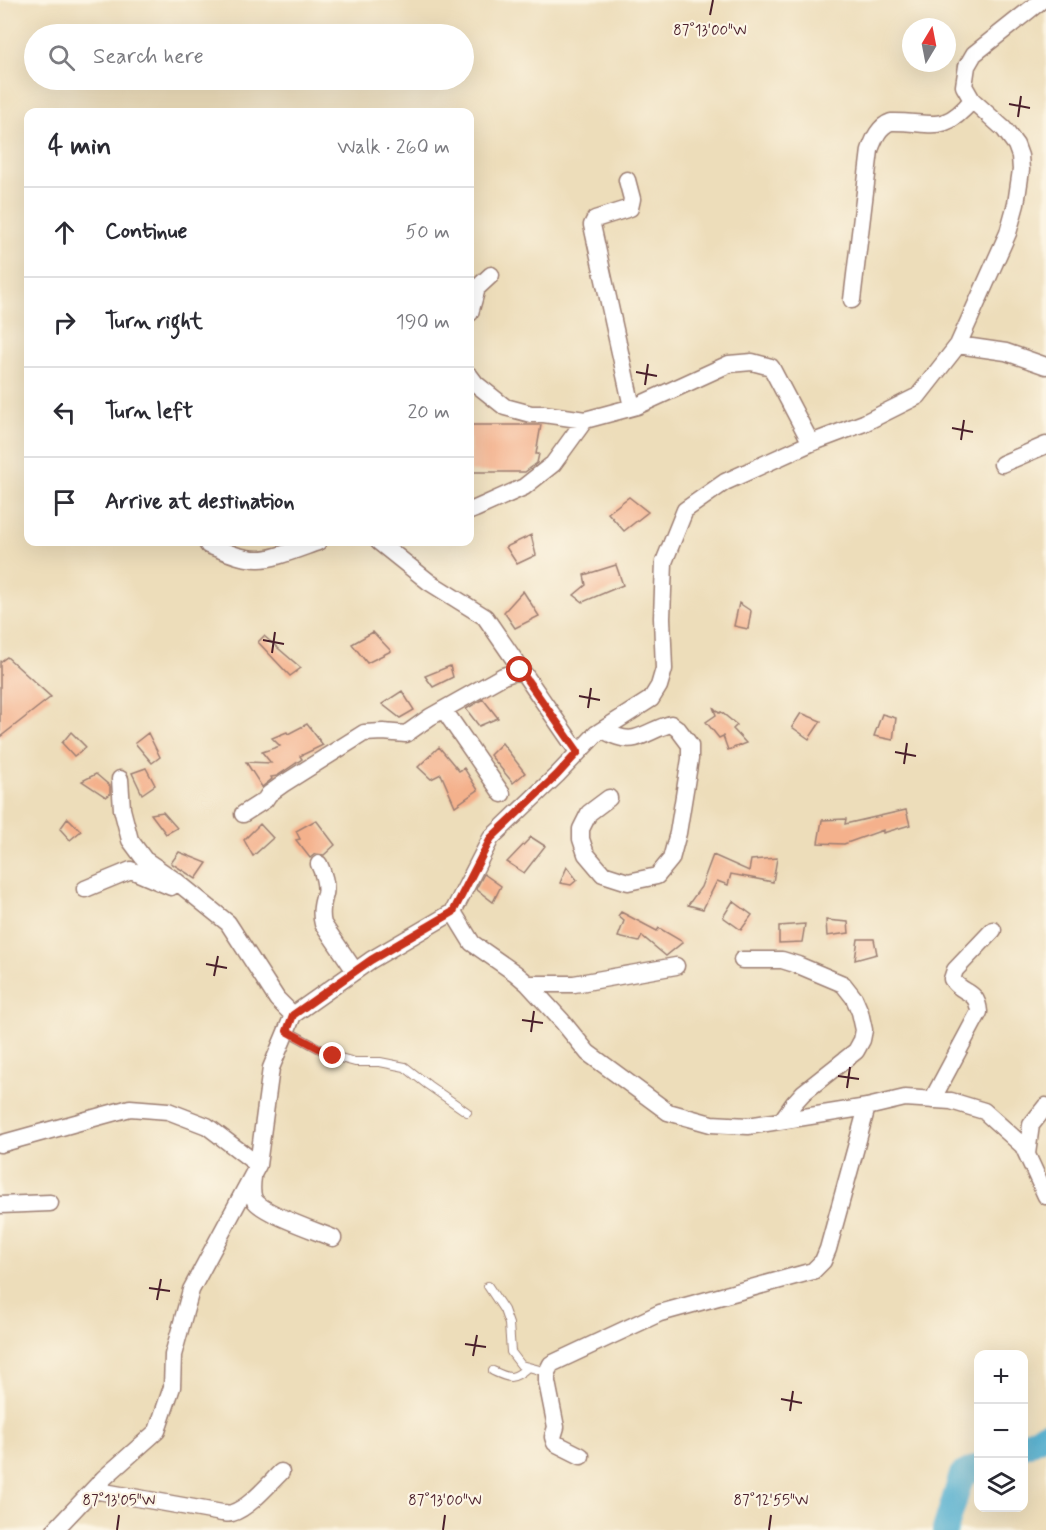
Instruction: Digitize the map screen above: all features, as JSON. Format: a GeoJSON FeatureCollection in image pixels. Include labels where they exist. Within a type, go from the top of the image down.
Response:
{"type":"FeatureCollection","features":[{"type":"Feature","properties":{"kind":"street"},"geometry":{"type":"LineString","coordinates":[[333,1238],[262,1208],[254,1199],[252,1192],[271,1068],[293,1015],[371,960],[453,912],[491,838],[596,734],[651,699],[660,686],[664,669],[662,618],[664,562],[685,510],[725,482],[811,443],[864,423],[918,396],[958,345],[1008,232],[1022,170],[1016,145],[1004,129],[972,100],[964,86],[967,66],[974,54],[1042,0]]}},
{"type":"Feature","properties":{"kind":"street"},"geometry":{"type":"LineString","coordinates":[[852,300],[870,150],[874,137],[885,124],[891,122],[939,125],[951,121],[972,100]]}},
{"type":"Feature","properties":{"kind":"street"},"geometry":{"type":"LineString","coordinates":[[627,180],[632,200],[630,208],[595,219],[592,225],[632,407]]}},
{"type":"Feature","properties":{"kind":"street"},"geometry":{"type":"LineString","coordinates":[[474,299],[477,288],[491,276]]}},
{"type":"Feature","properties":{"kind":"street"},"geometry":{"type":"LineString","coordinates":[[958,345],[1006,352],[1046,366]]}},
{"type":"Feature","properties":{"kind":"street"},"geometry":{"type":"LineString","coordinates":[[474,381],[505,407],[531,414],[585,420],[632,407],[729,364],[752,362],[771,367],[811,443]]}},
{"type":"Feature","properties":{"kind":"street"},"geometry":{"type":"LineString","coordinates":[[474,509],[524,487],[553,464],[585,420]]}},
{"type":"Feature","properties":{"kind":"street"},"geometry":{"type":"LineString","coordinates":[[1002,464],[1046,445]]}},
{"type":"Feature","properties":{"kind":"street"},"geometry":{"type":"LineString","coordinates":[[211,546],[243,558],[261,560],[306,546]]}},
{"type":"Feature","properties":{"kind":"street"},"geometry":{"type":"LineString","coordinates":[[384,546],[429,582],[485,617],[578,752]]}},
{"type":"Feature","properties":{"kind":"street"},"geometry":{"type":"LineString","coordinates":[[243,814],[265,800],[268,794],[364,733],[406,734],[503,676],[520,670]]}},
{"type":"Feature","properties":{"kind":"street"},"geometry":{"type":"LineString","coordinates":[[444,710],[502,794]]}},
{"type":"Feature","properties":{"kind":"street"},"geometry":{"type":"LineString","coordinates":[[603,730],[617,737],[634,739],[671,724],[678,729],[690,746],[678,833],[671,859],[657,876],[627,882],[603,874],[586,854],[581,839],[581,829],[589,813],[609,798]]}},
{"type":"Feature","properties":{"kind":"street"},"geometry":{"type":"LineString","coordinates":[[120,779],[122,809],[130,840],[144,859],[228,923],[277,999],[293,1015]]}},
{"type":"Feature","properties":{"kind":"street"},"geometry":{"type":"LineString","coordinates":[[319,864],[326,891],[322,902],[323,924],[355,971]]}},
{"type":"Feature","properties":{"kind":"street"},"geometry":{"type":"LineString","coordinates":[[86,889],[131,870],[199,900]]}},
{"type":"Feature","properties":{"kind":"street"},"geometry":{"type":"LineString","coordinates":[[453,912],[472,943],[528,984],[588,1053],[668,1112],[711,1124],[748,1126],[867,1107],[905,1098],[951,1101],[984,1111],[1023,1146],[1046,1196]]}},
{"type":"Feature","properties":{"kind":"street"},"geometry":{"type":"LineString","coordinates":[[932,1100],[979,1012],[978,1002],[972,994],[955,984],[952,979],[955,970],[993,930]]}},
{"type":"Feature","properties":{"kind":"street"},"geometry":{"type":"LineString","coordinates":[[742,960],[782,960],[798,964],[843,984],[854,998],[860,1012],[864,1030],[856,1052],[803,1093],[782,1120]]}},
{"type":"Feature","properties":{"kind":"street"},"geometry":{"type":"LineString","coordinates":[[528,984],[574,984],[676,966]]}},
{"type":"Feature","properties":{"kind":"street"},"geometry":{"type":"LineString","coordinates":[[1027,1154],[1032,1125],[1046,1106]]}},
{"type":"Feature","properties":{"kind":"street"},"geometry":{"type":"LineString","coordinates":[[581,1456],[555,1443],[553,1437],[556,1427],[547,1382],[547,1372],[551,1364],[660,1312],[813,1271],[823,1261],[828,1249],[867,1107]]}},
{"type":"Feature","properties":{"kind":"street"},"geometry":{"type":"LineString","coordinates":[[0,1144],[130,1108],[168,1111],[207,1126],[256,1171]]}},
{"type":"Feature","properties":{"kind":"street"},"geometry":{"type":"LineString","coordinates":[[55,1530],[104,1478],[157,1431],[172,1387],[173,1355],[191,1290],[256,1171]]}},
{"type":"Feature","properties":{"kind":"street"},"geometry":{"type":"LineString","coordinates":[[0,1205],[50,1203]]}},
{"type":"Feature","properties":{"kind":"street"},"geometry":{"type":"LineString","coordinates":[[93,1490],[232,1513],[258,1496],[281,1472]]}},
{"type":"Feature","properties":{"kind":"lane"},"geometry":{"type":"LineString","coordinates":[[287,1031],[333,1056],[355,1062],[380,1062],[405,1067],[467,1112]]}},
{"type":"Feature","properties":{"kind":"lane"},"geometry":{"type":"LineString","coordinates":[[488,1286],[504,1310],[509,1324],[511,1352],[521,1365],[547,1372]]}},
{"type":"Feature","properties":{"kind":"lane"},"geometry":{"type":"LineString","coordinates":[[493,1371],[507,1378],[517,1376],[528,1367]]}},
{"type":"Feature","properties":{"kind":"building"},"geometry":{"type":"Polygon","coordinates":[[[474,425],[541,425],[536,454],[539,454],[537,463],[525,472],[474,472],[474,425]]]}},
{"type":"Feature","properties":{"kind":"building"},"geometry":{"type":"Polygon","coordinates":[[[629,497],[648,512],[624,531],[608,513],[629,497]]]}},
{"type":"Feature","properties":{"kind":"building"},"geometry":{"type":"Polygon","coordinates":[[[531,535],[536,555],[517,564],[506,547],[531,535]]]}},
{"type":"Feature","properties":{"kind":"building"},"geometry":{"type":"Polygon","coordinates":[[[616,565],[623,585],[583,602],[574,595],[586,585],[584,575],[616,565]]]}},
{"type":"Feature","properties":{"kind":"building"},"geometry":{"type":"Polygon","coordinates":[[[523,591],[539,616],[515,628],[504,612],[523,591]]]}},
{"type":"Feature","properties":{"kind":"building"},"geometry":{"type":"Polygon","coordinates":[[[739,603],[751,611],[748,629],[734,626],[739,603]]]}},
{"type":"Feature","properties":{"kind":"building"},"geometry":{"type":"Polygon","coordinates":[[[373,632],[391,651],[367,663],[352,644],[373,632]]]}},
{"type":"Feature","properties":{"kind":"building"},"geometry":{"type":"Polygon","coordinates":[[[264,636],[301,668],[290,676],[258,642],[264,636]]]}},
{"type":"Feature","properties":{"kind":"building"},"geometry":{"type":"Polygon","coordinates":[[[7,657],[51,697],[0,737],[0,662],[7,657]]]}},
{"type":"Feature","properties":{"kind":"building"},"geometry":{"type":"Polygon","coordinates":[[[450,666],[453,677],[433,687],[425,676],[450,666]]]}},
{"type":"Feature","properties":{"kind":"building"},"geometry":{"type":"Polygon","coordinates":[[[402,691],[414,710],[400,718],[382,704],[402,691]]]}},
{"type":"Feature","properties":{"kind":"building"},"geometry":{"type":"Polygon","coordinates":[[[483,699],[498,718],[479,726],[466,709],[483,699]]]}},
{"type":"Feature","properties":{"kind":"building"},"geometry":{"type":"Polygon","coordinates":[[[713,707],[737,725],[733,729],[746,743],[728,750],[723,736],[719,738],[706,722],[716,715],[713,707]]]}},
{"type":"Feature","properties":{"kind":"building"},"geometry":{"type":"Polygon","coordinates":[[[801,713],[821,721],[809,739],[792,727],[801,713]]]}},
{"type":"Feature","properties":{"kind":"building"},"geometry":{"type":"Polygon","coordinates":[[[882,714],[896,718],[893,740],[874,736],[882,714]]]}},
{"type":"Feature","properties":{"kind":"building"},"geometry":{"type":"Polygon","coordinates":[[[307,724],[323,745],[300,756],[302,759],[277,776],[271,777],[272,779],[262,787],[246,762],[271,763],[262,752],[280,746],[272,738],[287,732],[288,734],[307,724]]]}},
{"type":"Feature","properties":{"kind":"building"},"geometry":{"type":"Polygon","coordinates":[[[71,732],[86,747],[74,756],[62,743],[71,732]]]}},
{"type":"Feature","properties":{"kind":"building"},"geometry":{"type":"Polygon","coordinates":[[[148,733],[160,757],[152,763],[135,743],[148,733]]]}},
{"type":"Feature","properties":{"kind":"building"},"geometry":{"type":"Polygon","coordinates":[[[502,743],[525,773],[513,783],[490,755],[502,743]]]}},
{"type":"Feature","properties":{"kind":"building"},"geometry":{"type":"Polygon","coordinates":[[[439,747],[459,771],[464,768],[478,790],[455,806],[441,774],[431,779],[418,767],[439,747]]]}},
{"type":"Feature","properties":{"kind":"building"},"geometry":{"type":"Polygon","coordinates":[[[146,768],[155,785],[142,794],[132,773],[146,768]]]}},
{"type":"Feature","properties":{"kind":"building"},"geometry":{"type":"Polygon","coordinates":[[[96,774],[110,786],[110,794],[106,797],[82,781],[96,774]]]}},
{"type":"Feature","properties":{"kind":"building"},"geometry":{"type":"Polygon","coordinates":[[[906,810],[910,825],[883,833],[883,830],[844,844],[818,843],[822,820],[846,819],[845,824],[906,810]]]}},
{"type":"Feature","properties":{"kind":"building"},"geometry":{"type":"Polygon","coordinates":[[[163,812],[177,828],[166,834],[151,814],[163,812]]]}},
{"type":"Feature","properties":{"kind":"building"},"geometry":{"type":"Polygon","coordinates":[[[68,818],[81,831],[70,840],[60,829],[68,818]]]}},
{"type":"Feature","properties":{"kind":"building"},"geometry":{"type":"Polygon","coordinates":[[[316,820],[335,845],[324,855],[315,854],[310,858],[296,840],[300,839],[296,831],[316,820]]]}},
{"type":"Feature","properties":{"kind":"building"},"geometry":{"type":"Polygon","coordinates":[[[260,824],[273,838],[253,856],[244,840],[260,824]]]}},
{"type":"Feature","properties":{"kind":"building"},"geometry":{"type":"Polygon","coordinates":[[[531,837],[545,846],[524,873],[507,862],[531,837]]]}},
{"type":"Feature","properties":{"kind":"building"},"geometry":{"type":"Polygon","coordinates":[[[179,852],[207,863],[196,879],[171,863],[179,852]]]}},
{"type":"Feature","properties":{"kind":"building"},"geometry":{"type":"Polygon","coordinates":[[[713,855],[749,871],[751,860],[777,858],[773,882],[731,874],[728,885],[717,881],[703,909],[688,905],[701,887],[713,855]]]}},
{"type":"Feature","properties":{"kind":"building"},"geometry":{"type":"Polygon","coordinates":[[[567,867],[577,880],[571,885],[560,883],[567,867]]]}},
{"type":"Feature","properties":{"kind":"building"},"geometry":{"type":"Polygon","coordinates":[[[484,874],[501,886],[493,902],[476,889],[484,874]]]}},
{"type":"Feature","properties":{"kind":"building"},"geometry":{"type":"Polygon","coordinates":[[[733,901],[752,915],[741,930],[723,917],[733,901]]]}},
{"type":"Feature","properties":{"kind":"building"},"geometry":{"type":"Polygon","coordinates":[[[621,912],[657,931],[659,928],[683,942],[666,956],[642,936],[639,942],[618,937],[624,921],[618,916],[621,912]]]}},
{"type":"Feature","properties":{"kind":"building"},"geometry":{"type":"Polygon","coordinates":[[[826,920],[848,922],[849,933],[827,936],[826,920]]]}},
{"type":"Feature","properties":{"kind":"building"},"geometry":{"type":"Polygon","coordinates":[[[805,924],[802,942],[779,943],[779,926],[805,924]]]}},
{"type":"Feature","properties":{"kind":"building"},"geometry":{"type":"Polygon","coordinates":[[[858,939],[874,939],[877,954],[855,960],[858,939]]]}},
{"type":"Feature","properties":{"kind":"waterway"},"geometry":{"type":"LineString","coordinates":[[1028,1443],[1046,1434]]}},
{"type":"Feature","properties":{"kind":"waterway"},"geometry":{"type":"LineString","coordinates":[[945,1530],[962,1475],[974,1469]]}},
{"type":"Feature","properties":{"kind":"route"},"geometry":{"type":"LineString","coordinates":[[333,1056],[287,1031],[293,1015],[371,960],[453,912],[491,838],[578,752],[520,670]]}}]}
